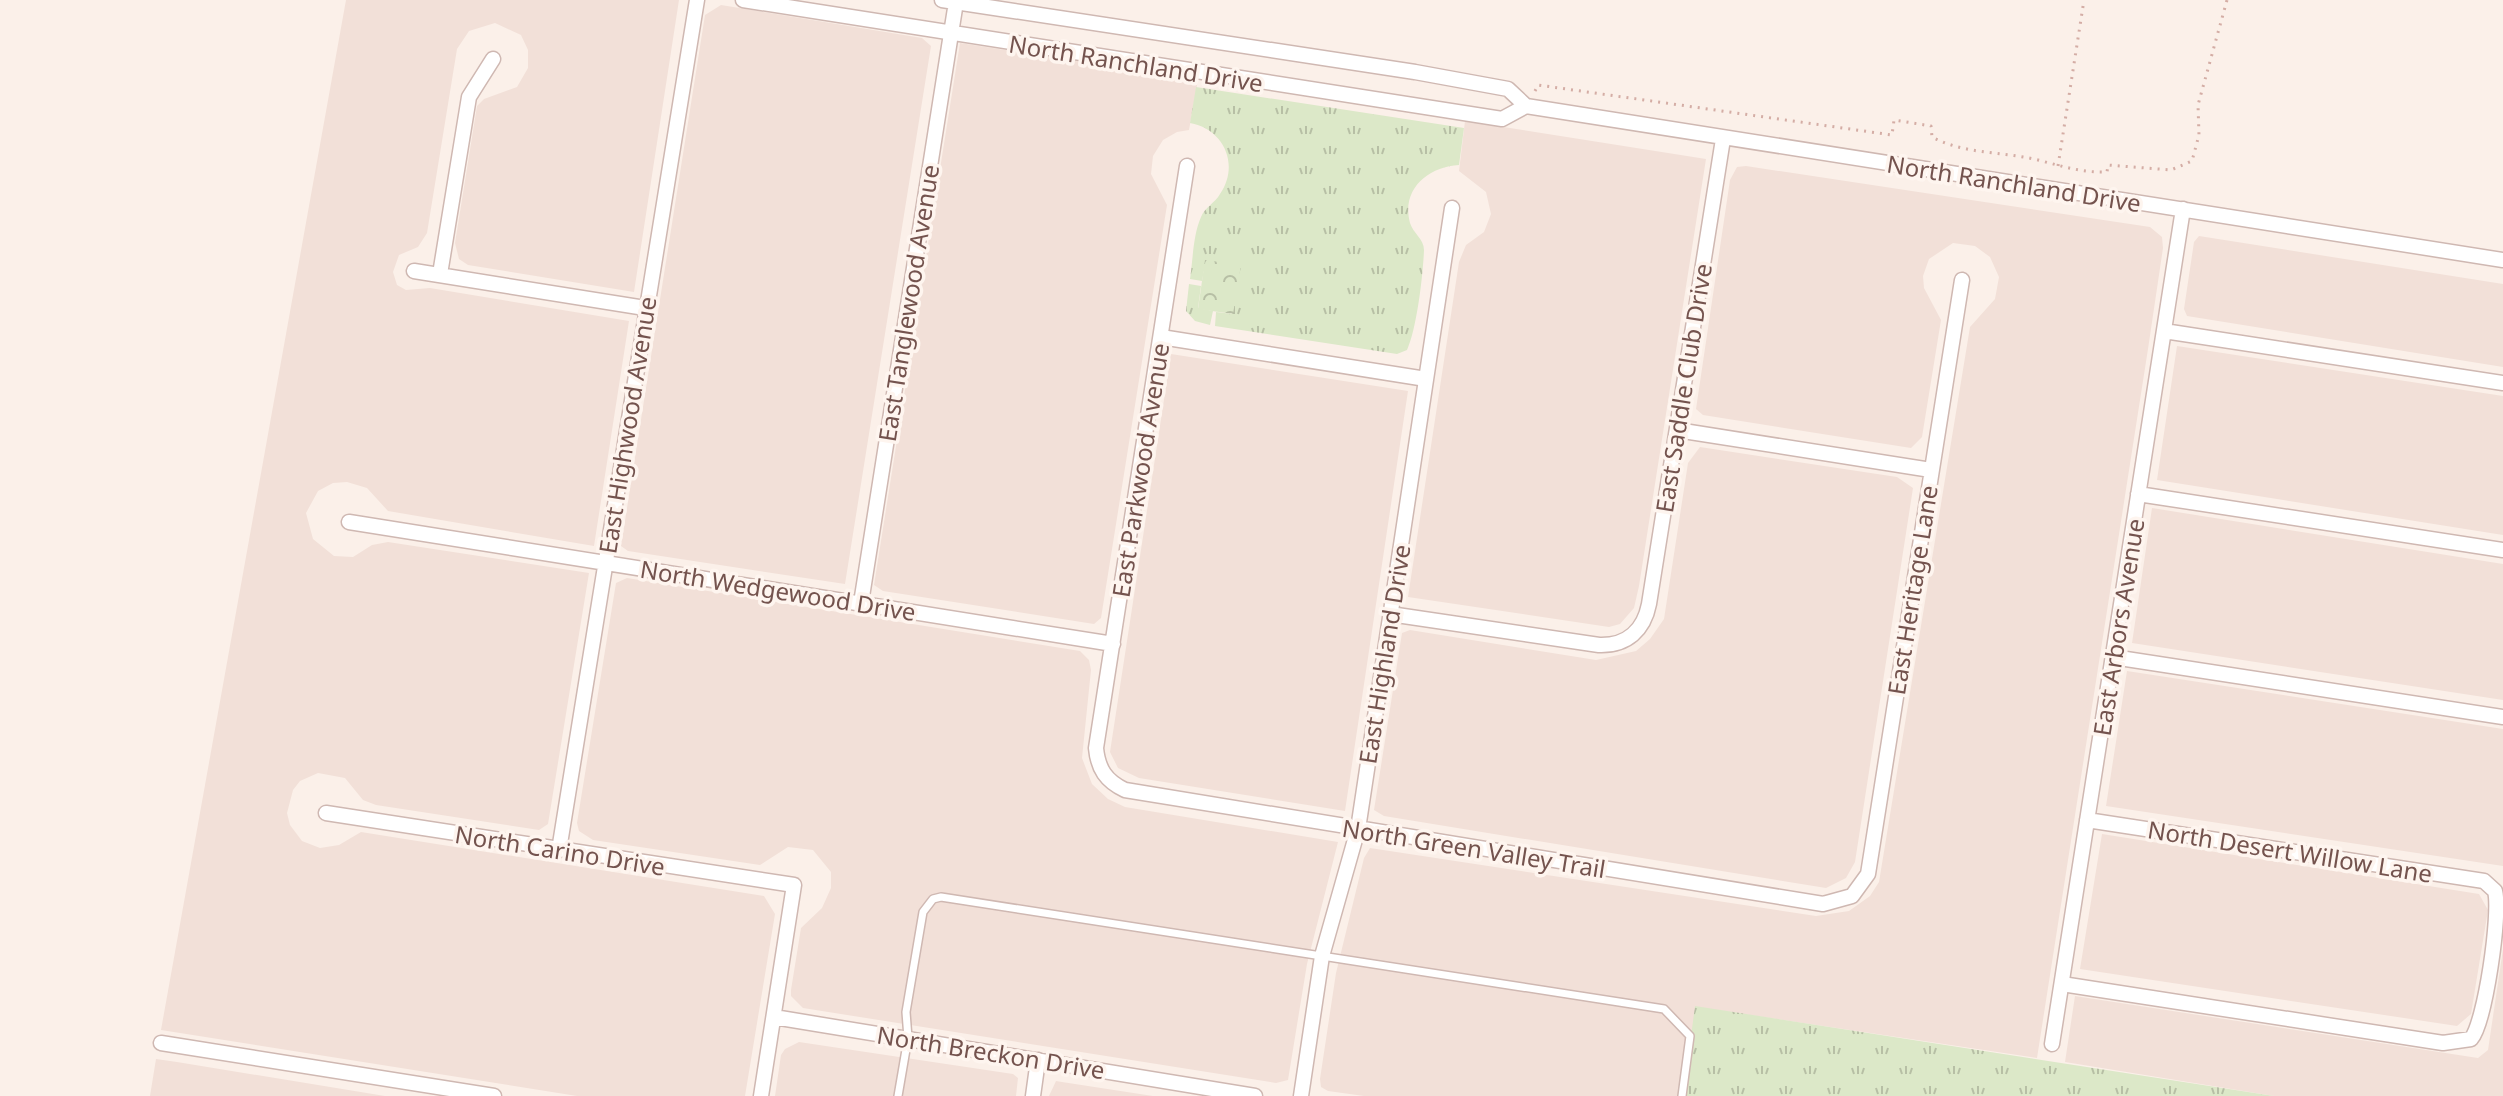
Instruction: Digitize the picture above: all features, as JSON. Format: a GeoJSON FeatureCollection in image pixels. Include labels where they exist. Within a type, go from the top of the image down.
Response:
{"type":"FeatureCollection","features":[{"type":"Feature","properties":{"kind":"street","name":"East Highwood Avenue"},"geometry":{"type":"LineString","coordinates":[[559,850],[697,0]]}},
{"type":"Feature","properties":{"kind":"street","name":"North Ranchland Drive"},"geometry":{"type":"LineString","coordinates":[[743,0],[1502,119],[1526,106]]}},
{"type":"Feature","properties":{"kind":"street","name":"North Ranchland Drive"},"geometry":{"type":"LineString","coordinates":[[949,1],[1415,72],[1508,89],[1526,106],[1723,139],[2503,260]]}},
{"type":"Feature","properties":{"kind":"street","name":"East Tanglewood Avenue"},"geometry":{"type":"LineString","coordinates":[[861,603],[951,35],[949,1]]}},
{"type":"Feature","properties":{"kind":"street"},"geometry":{"type":"LineString","coordinates":[[440,274],[469,97],[493,59]]}},
{"type":"Feature","properties":{"kind":"street","name":"East Saddle Club Drive"},"geometry":{"type":"LineString","coordinates":[[1390,614],[1599,645],[1612,645],[1642,627],[1649,604],[1723,139]]}},
{"type":"Feature","properties":{"kind":"street","name":"East Parkwood Avenue"},"geometry":{"type":"LineString","coordinates":[[1102,772],[1096,748],[1187,166]]}},
{"type":"Feature","properties":{"kind":"street","name":"East Highland Drive"},"geometry":{"type":"LineString","coordinates":[[1301,1096],[1322,956],[1358,829],[1452,208]]}},
{"type":"Feature","properties":{"kind":"street","name":"East Arbors Avenue"},"geometry":{"type":"LineString","coordinates":[[2052,1044],[2183,209]]}},
{"type":"Feature","properties":{"kind":"street"},"geometry":{"type":"LineString","coordinates":[[414,271],[645,308]]}},
{"type":"Feature","properties":{"kind":"street","name":"East Heritage Lane"},"geometry":{"type":"LineString","coordinates":[[1852,896],[1868,874],[1962,280]]}},
{"type":"Feature","properties":{"kind":"street"},"geometry":{"type":"LineString","coordinates":[[2164,331],[2503,383]]}},
{"type":"Feature","properties":{"kind":"street"},"geometry":{"type":"LineString","coordinates":[[1161,337],[1426,379]]}},
{"type":"Feature","properties":{"kind":"street"},"geometry":{"type":"LineString","coordinates":[[1677,430],[1931,470]]}},
{"type":"Feature","properties":{"kind":"street"},"geometry":{"type":"LineString","coordinates":[[2138,494],[2503,550]]}},
{"type":"Feature","properties":{"kind":"street","name":"North Wedgewood Drive"},"geometry":{"type":"LineString","coordinates":[[349,522],[1113,644]]}},
{"type":"Feature","properties":{"kind":"street"},"geometry":{"type":"LineString","coordinates":[[2113,657],[2503,717]]}},
{"type":"Feature","properties":{"kind":"street","name":"North Green Valley Trail"},"geometry":{"type":"LineString","coordinates":[[1102,772],[1111,784],[1125,790],[1358,829],[1823,904],[1852,896]]}},
{"type":"Feature","properties":{"kind":"street","name":"North Carino Drive"},"geometry":{"type":"LineString","coordinates":[[326,813],[794,885],[774,1017]]}},
{"type":"Feature","properties":{"kind":"street","name":"North Desert Willow Lane"},"geometry":{"type":"LineString","coordinates":[[2062,984],[2443,1043],[2465,1043],[2478,1032],[2497,911],[2497,899],[2484,881],[2087,820]]}},
{"type":"Feature","properties":{"kind":"street"},"geometry":{"type":"LineString","coordinates":[[761,1096],[774,1017]]}},
{"type":"Feature","properties":{"kind":"street","name":"North Breckon Drive"},"geometry":{"type":"LineString","coordinates":[[774,1017],[1255,1096]]}},
{"type":"Feature","properties":{"kind":"street"},"geometry":{"type":"LineString","coordinates":[[161,1043],[494,1096]]}},
{"type":"Feature","properties":{"kind":"street"},"geometry":{"type":"LineString","coordinates":[[1033,1096],[1038,1060]]}},
{"type":"Feature","properties":{"kind":"lane"},"geometry":{"type":"LineString","coordinates":[[898,1096],[908,1038],[906,1012],[923,912],[933,899],[941,897],[1664,1009],[1690,1036],[1682,1096]]}},
{"type":"Feature","properties":{"kind":"path"},"geometry":{"type":"LineString","coordinates":[[2058,166],[2084,0]]}},
{"type":"Feature","properties":{"kind":"path"},"geometry":{"type":"LineString","coordinates":[[1526,106],[1538,85],[1892,135],[1894,120],[1931,126],[1932,137],[1953,148],[2107,172],[2108,165],[2171,170],[2192,161],[2199,135],[2198,105],[2227,0]]}},
{"type":"Feature","properties":{"kind":"shaded area"},"geometry":{"type":"Polygon","coordinates":[[[346,0],[679,0],[634,292],[468,265],[459,259],[455,243],[477,106],[484,99],[517,87],[528,68],[528,50],[521,35],[495,23],[469,31],[457,49],[427,233],[418,247],[399,255],[393,272],[397,285],[406,290],[430,288],[629,321],[594,546],[388,511],[367,488],[347,482],[333,483],[318,491],[306,513],[313,539],[334,556],[353,557],[372,545],[388,542],[589,573],[548,824],[539,830],[376,805],[363,800],[345,778],[318,773],[300,781],[293,790],[287,813],[290,825],[302,841],[320,848],[339,845],[361,832],[764,896],[775,914],[745,1096],[577,1096],[161,1030],[346,0]]]}},
{"type":"Feature","properties":{"kind":"shaded area"},"geometry":{"type":"Polygon","coordinates":[[[721,5],[922,38],[931,46],[845,584],[628,551],[621,546],[705,15],[721,5]]]}},
{"type":"Feature","properties":{"kind":"shaded area"},"geometry":{"type":"Polygon","coordinates":[[[960,43],[1198,80],[1189,130],[1177,132],[1163,140],[1153,156],[1151,174],[1167,205],[1101,618],[1094,624],[883,591],[874,585],[960,43]]]}},
{"type":"Feature","properties":{"kind":"shaded area"},"geometry":{"type":"Polygon","coordinates":[[[1465,121],[1706,159],[1639,586],[1634,608],[1620,624],[1609,627],[1408,597],[1459,262],[1466,245],[1484,232],[1491,214],[1486,192],[1459,171],[1465,121]]]}},
{"type":"Feature","properties":{"kind":"shaded area"},"geometry":{"type":"Polygon","coordinates":[[[1737,167],[2150,227],[2162,237],[2148,349],[2037,1058],[1696,1007],[1683,1096],[1364,1096],[1328,1091],[1321,1087],[1320,1079],[1336,973],[1364,858],[1370,848],[1816,916],[1849,911],[1870,896],[1879,882],[1970,327],[1995,299],[1999,277],[1990,257],[1975,246],[1953,243],[1929,259],[1923,276],[1924,288],[1941,320],[1922,437],[1911,448],[1703,415],[1696,409],[1730,180],[1737,167]]]}},
{"type":"Feature","properties":{"kind":"shaded area"},"geometry":{"type":"Polygon","coordinates":[[[2199,236],[2503,284],[2503,367],[2187,316],[2184,309],[2194,242],[2199,236]]]}},
{"type":"Feature","properties":{"kind":"shaded area"},"geometry":{"type":"Polygon","coordinates":[[[2177,346],[2503,396],[2503,535],[2157,480],[2177,346]]]}},
{"type":"Feature","properties":{"kind":"shaded area"},"geometry":{"type":"Polygon","coordinates":[[[1171,354],[1408,391],[1345,811],[1139,778],[1118,768],[1110,752],[1171,354]]]}},
{"type":"Feature","properties":{"kind":"shaded area"},"geometry":{"type":"Polygon","coordinates":[[[1700,447],[1897,477],[1913,488],[1855,862],[1846,878],[1826,888],[1384,816],[1374,810],[1402,633],[1410,630],[1596,660],[1636,651],[1650,639],[1664,619],[1688,463],[1700,447]]]}},
{"type":"Feature","properties":{"kind":"shaded area"},"geometry":{"type":"Polygon","coordinates":[[[2152,508],[2503,564],[2503,700],[2132,643],[2152,508]]]}},
{"type":"Feature","properties":{"kind":"shaded area"},"geometry":{"type":"Polygon","coordinates":[[[627,578],[1080,651],[1089,660],[1091,670],[1082,758],[1092,784],[1108,799],[1125,807],[1338,842],[1307,964],[1288,1080],[1276,1083],[803,1008],[791,996],[801,928],[822,908],[831,888],[831,872],[813,850],[788,847],[760,865],[593,840],[579,831],[577,823],[616,583],[627,578]]]}},
{"type":"Feature","properties":{"kind":"shaded area"},"geometry":{"type":"Polygon","coordinates":[[[2127,671],[2503,729],[2503,866],[2106,806],[2127,671]]]}},
{"type":"Feature","properties":{"kind":"shaded area"},"geometry":{"type":"Polygon","coordinates":[[[2102,834],[2479,894],[2488,910],[2471,1014],[2457,1026],[2080,969],[2102,834]]]}},
{"type":"Feature","properties":{"kind":"shaded area"},"geometry":{"type":"Polygon","coordinates":[[[2503,949],[2503,1096],[2274,1096],[2065,1062],[2075,996],[2478,1058],[2488,1050],[2503,949]]]}},
{"type":"Feature","properties":{"kind":"shaded area"},"geometry":{"type":"Polygon","coordinates":[[[799,1042],[1013,1074],[1018,1078],[1016,1096],[775,1096],[781,1055],[785,1049],[799,1042]]]}},
{"type":"Feature","properties":{"kind":"shaded area"},"geometry":{"type":"Polygon","coordinates":[[[156,1059],[177,1062],[385,1096],[150,1096],[156,1059]]]}},
{"type":"Feature","properties":{"kind":"shaded area"},"geometry":{"type":"Polygon","coordinates":[[[1056,1081],[1062,1082],[1153,1096],[1049,1096],[1056,1081]]]}},
{"type":"Feature","properties":{"kind":"green space"},"geometry":{"type":"Polygon","coordinates":[[[1196,87],[1464,128],[1459,165],[1428,175],[1413,190],[1410,200],[1410,223],[1424,250],[1417,315],[1407,350],[1397,354],[1215,326],[1216,312],[1233,314],[1206,260],[1202,281],[1190,279],[1198,224],[1218,197],[1229,172],[1220,140],[1202,127],[1190,123],[1196,87]]]}},
{"type":"Feature","properties":{"kind":"green space"},"geometry":{"type":"Polygon","coordinates":[[[1205,260],[1241,265],[1233,314],[1198,309],[1205,260]]]}},
{"type":"Feature","properties":{"kind":"green space"},"geometry":{"type":"Polygon","coordinates":[[[1189,284],[1201,286],[1198,308],[1213,311],[1210,325],[1195,321],[1186,311],[1189,284]]]}},
{"type":"Feature","properties":{"kind":"green space"},"geometry":{"type":"Polygon","coordinates":[[[1695,1006],[2274,1096],[1683,1096],[1695,1006]]]}}]}
